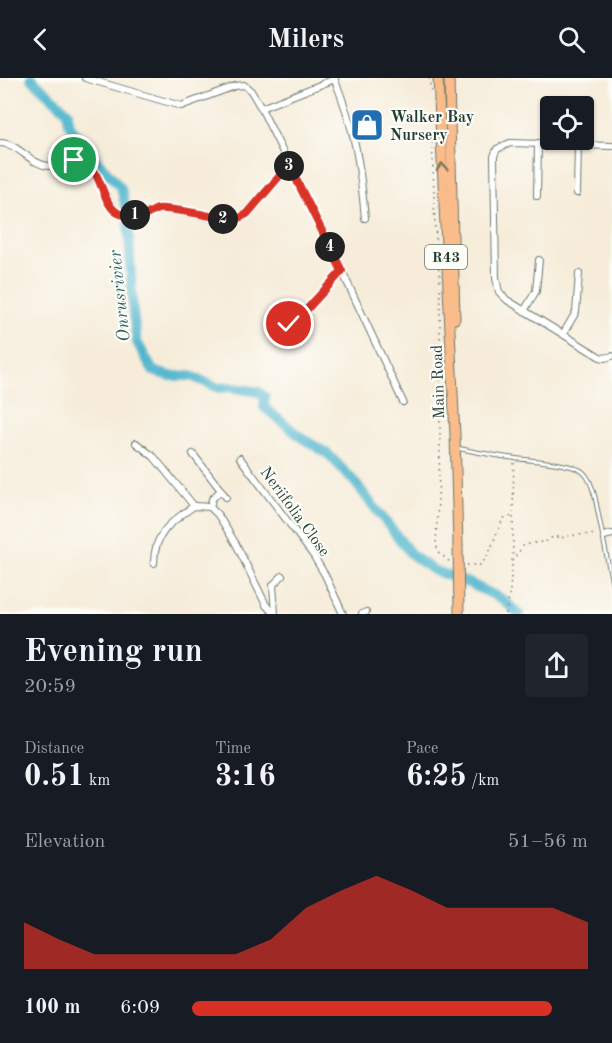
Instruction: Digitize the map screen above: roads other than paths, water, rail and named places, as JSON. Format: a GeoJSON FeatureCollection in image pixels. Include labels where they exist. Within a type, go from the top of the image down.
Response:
{"type":"FeatureCollection","features":[{"type":"Feature","properties":{"kind":"main road","name":"Main Road"},"geometry":{"type":"LineString","coordinates":[[438,78],[455,435]]}},
{"type":"Feature","properties":{"kind":"main road","name":"Main Road"},"geometry":{"type":"LineString","coordinates":[[449,78],[458,393],[458,422],[455,435]]}},
{"type":"Feature","properties":{"kind":"main road","name":"R43"},"geometry":{"type":"LineString","coordinates":[[455,435],[459,614]]}},
{"type":"Feature","properties":{"kind":"street"},"geometry":{"type":"LineString","coordinates":[[85,78],[182,106],[227,88],[244,85],[251,91],[342,271],[402,402]]}},
{"type":"Feature","properties":{"kind":"street"},"geometry":{"type":"LineString","coordinates":[[261,108],[334,78],[358,152],[365,218]]}},
{"type":"Feature","properties":{"kind":"street"},"geometry":{"type":"LineString","coordinates":[[0,143],[8,144],[35,161],[48,166],[79,159],[87,162],[113,208],[123,214],[133,215],[144,215],[161,209],[227,219],[242,218],[289,165]]}},
{"type":"Feature","properties":{"kind":"street"},"geometry":{"type":"LineString","coordinates":[[537,196],[538,143],[508,144],[497,149],[494,156],[496,283],[504,298],[602,358],[612,356]]}},
{"type":"Feature","properties":{"kind":"street"},"geometry":{"type":"LineString","coordinates":[[594,145],[612,146]]}},
{"type":"Feature","properties":{"kind":"street"},"geometry":{"type":"LineString","coordinates":[[577,193],[578,150]]}},
{"type":"Feature","properties":{"kind":"street"},"geometry":{"type":"LineString","coordinates":[[524,310],[536,291],[539,260]]}},
{"type":"Feature","properties":{"kind":"street"},"geometry":{"type":"LineString","coordinates":[[282,327],[298,319],[342,271]]}},
{"type":"Feature","properties":{"kind":"street"},"geometry":{"type":"LineString","coordinates":[[563,334],[576,312],[579,274]]}},
{"type":"Feature","properties":{"kind":"street"},"geometry":{"type":"LineString","coordinates":[[136,443],[154,457],[194,506]]}},
{"type":"Feature","properties":{"kind":"street"},"geometry":{"type":"LineString","coordinates":[[193,454],[226,497]]}},
{"type":"Feature","properties":{"kind":"street","name":"Neriifolia Close"},"geometry":{"type":"LineString","coordinates":[[240,458],[313,555],[343,614]]}},
{"type":"Feature","properties":{"kind":"street"},"geometry":{"type":"LineString","coordinates":[[210,507],[212,499],[221,490]]}},
{"type":"Feature","properties":{"kind":"street"},"geometry":{"type":"LineString","coordinates":[[154,563],[154,552],[160,536],[173,522],[194,506],[210,507],[224,524],[266,605],[275,614]]}},
{"type":"Feature","properties":{"kind":"street"},"geometry":{"type":"LineString","coordinates":[[604,536],[612,534]]}},
{"type":"Feature","properties":{"kind":"street"},"geometry":{"type":"LineString","coordinates":[[275,614],[273,585],[282,576]]}},
{"type":"Feature","properties":{"kind":"lane"},"geometry":{"type":"LineString","coordinates":[[455,447],[514,459],[553,463],[577,468],[584,472],[592,486],[612,583]]}},
{"type":"Feature","properties":{"kind":"waterway","name":"Onrusrivier"},"geometry":{"type":"LineString","coordinates":[[31,78],[68,112],[68,123],[121,188],[128,216],[133,312],[137,342],[153,371],[170,376],[191,376],[219,388],[229,387],[259,392],[265,397],[264,407],[302,438],[328,454],[353,480],[411,554],[433,570],[471,584],[502,599],[519,614]]}},
{"type":"Feature","properties":{"kind":"place","name":"Walker Bay Nursery"},"geometry":{"type":"Point","coordinates":[367,125]}}]}
